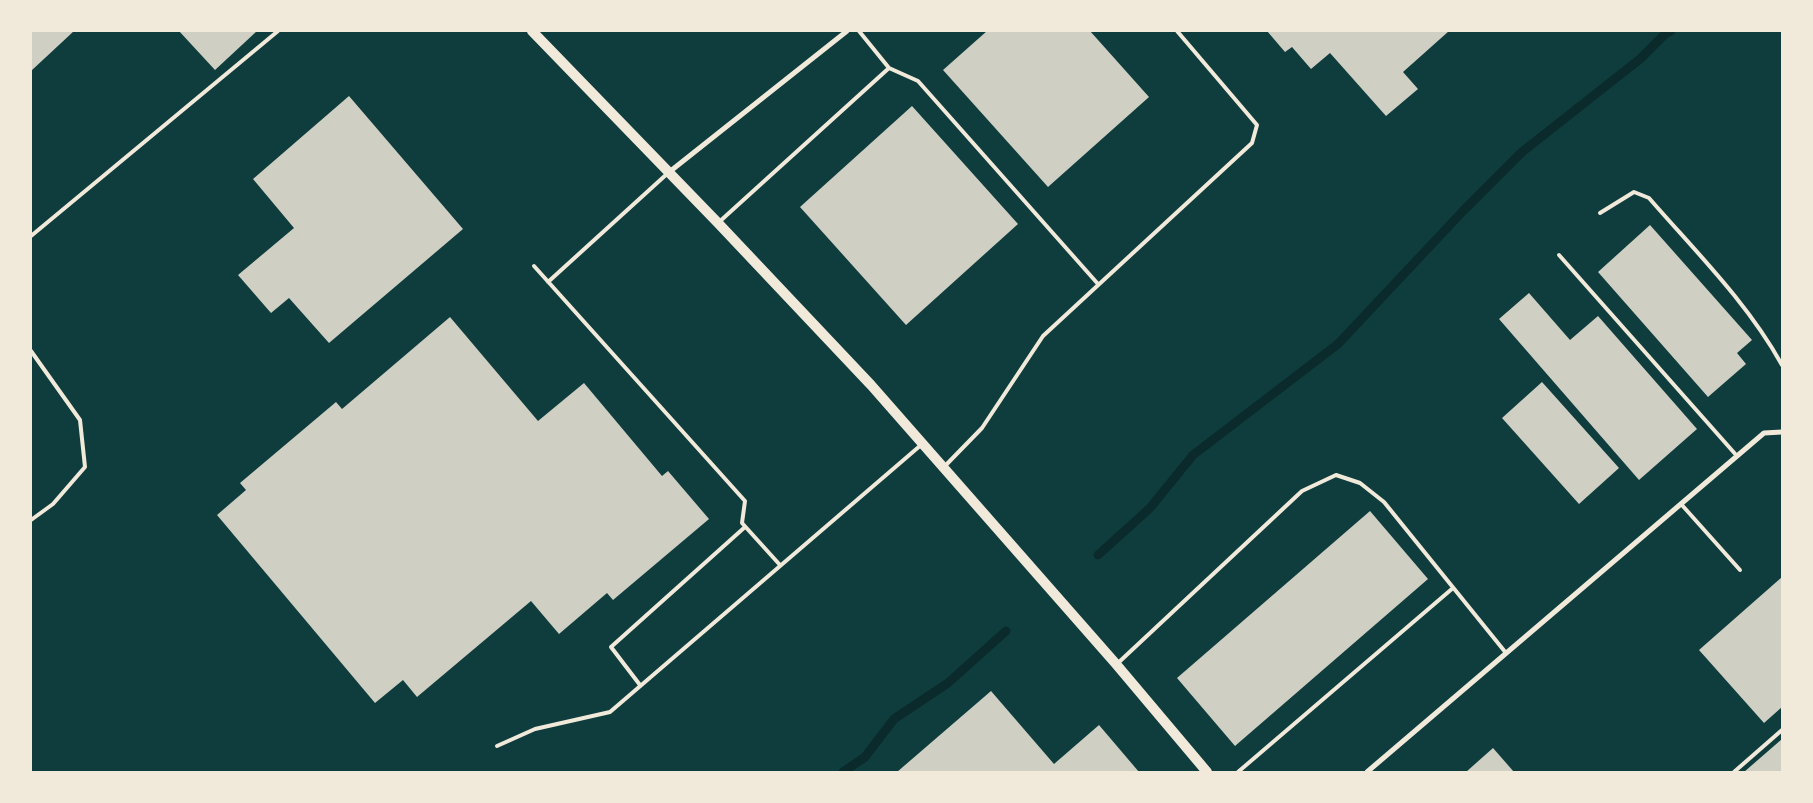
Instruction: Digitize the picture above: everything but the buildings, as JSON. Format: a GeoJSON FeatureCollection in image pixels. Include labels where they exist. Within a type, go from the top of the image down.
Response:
{"type":"FeatureCollection","features":[{"type":"Feature","properties":{"kind":"main road"},"geometry":{"type":"LineString","coordinates":[[532,31],[718,223],[871,385],[1116,664],[1207,772]]}},
{"type":"Feature","properties":{"kind":"street"},"geometry":{"type":"LineString","coordinates":[[668,173],[848,31]]}},
{"type":"Feature","properties":{"kind":"street"},"geometry":{"type":"LineString","coordinates":[[1367,772],[1764,433],[1782,432]]}},
{"type":"Feature","properties":{"kind":"lane"},"geometry":{"type":"LineString","coordinates":[[31,236],[278,31]]}},
{"type":"Feature","properties":{"kind":"lane"},"geometry":{"type":"LineString","coordinates":[[859,31],[889,68],[918,81],[1098,284]]}},
{"type":"Feature","properties":{"kind":"lane"},"geometry":{"type":"LineString","coordinates":[[944,467],[982,428],[1043,336],[1252,143],[1257,125],[1177,31]]}},
{"type":"Feature","properties":{"kind":"lane"},"geometry":{"type":"LineString","coordinates":[[718,223],[889,68]]}},
{"type":"Feature","properties":{"kind":"lane"},"geometry":{"type":"LineString","coordinates":[[548,282],[668,173]]}},
{"type":"Feature","properties":{"kind":"lane"},"geometry":{"type":"LineString","coordinates":[[1600,213],[1634,192],[1649,198],[1740,302],[1769,342],[1782,365]]}},
{"type":"Feature","properties":{"kind":"lane"},"geometry":{"type":"LineString","coordinates":[[1559,255],[1737,456]]}},
{"type":"Feature","properties":{"kind":"lane"},"geometry":{"type":"LineString","coordinates":[[534,266],[745,501],[742,523],[780,565]]}},
{"type":"Feature","properties":{"kind":"lane"},"geometry":{"type":"LineString","coordinates":[[31,351],[80,420],[85,467],[53,504],[31,520]]}},
{"type":"Feature","properties":{"kind":"lane"},"geometry":{"type":"LineString","coordinates":[[498,746],[535,728],[610,712],[923,443]]}},
{"type":"Feature","properties":{"kind":"lane"},"geometry":{"type":"LineString","coordinates":[[1116,664],[1302,490],[1336,475],[1360,483],[1384,502],[1506,653]]}},
{"type":"Feature","properties":{"kind":"lane"},"geometry":{"type":"LineString","coordinates":[[1681,504],[1740,570]]}},
{"type":"Feature","properties":{"kind":"lane"},"geometry":{"type":"LineString","coordinates":[[640,685],[611,647],[745,527]]}},
{"type":"Feature","properties":{"kind":"lane"},"geometry":{"type":"LineString","coordinates":[[1238,772],[1453,588]]}},
{"type":"Feature","properties":{"kind":"lane"},"geometry":{"type":"LineString","coordinates":[[1734,772],[1782,730]]}},
{"type":"Feature","properties":{"kind":"waterway"},"geometry":{"type":"LineString","coordinates":[[1098,555],[1150,508],[1193,455],[1338,344],[1463,211],[1522,152],[1640,59],[1666,33],[1671,31]]}},
{"type":"Feature","properties":{"kind":"waterway"},"geometry":{"type":"LineString","coordinates":[[843,772],[865,757],[894,719],[948,683],[1006,631]]}}]}
